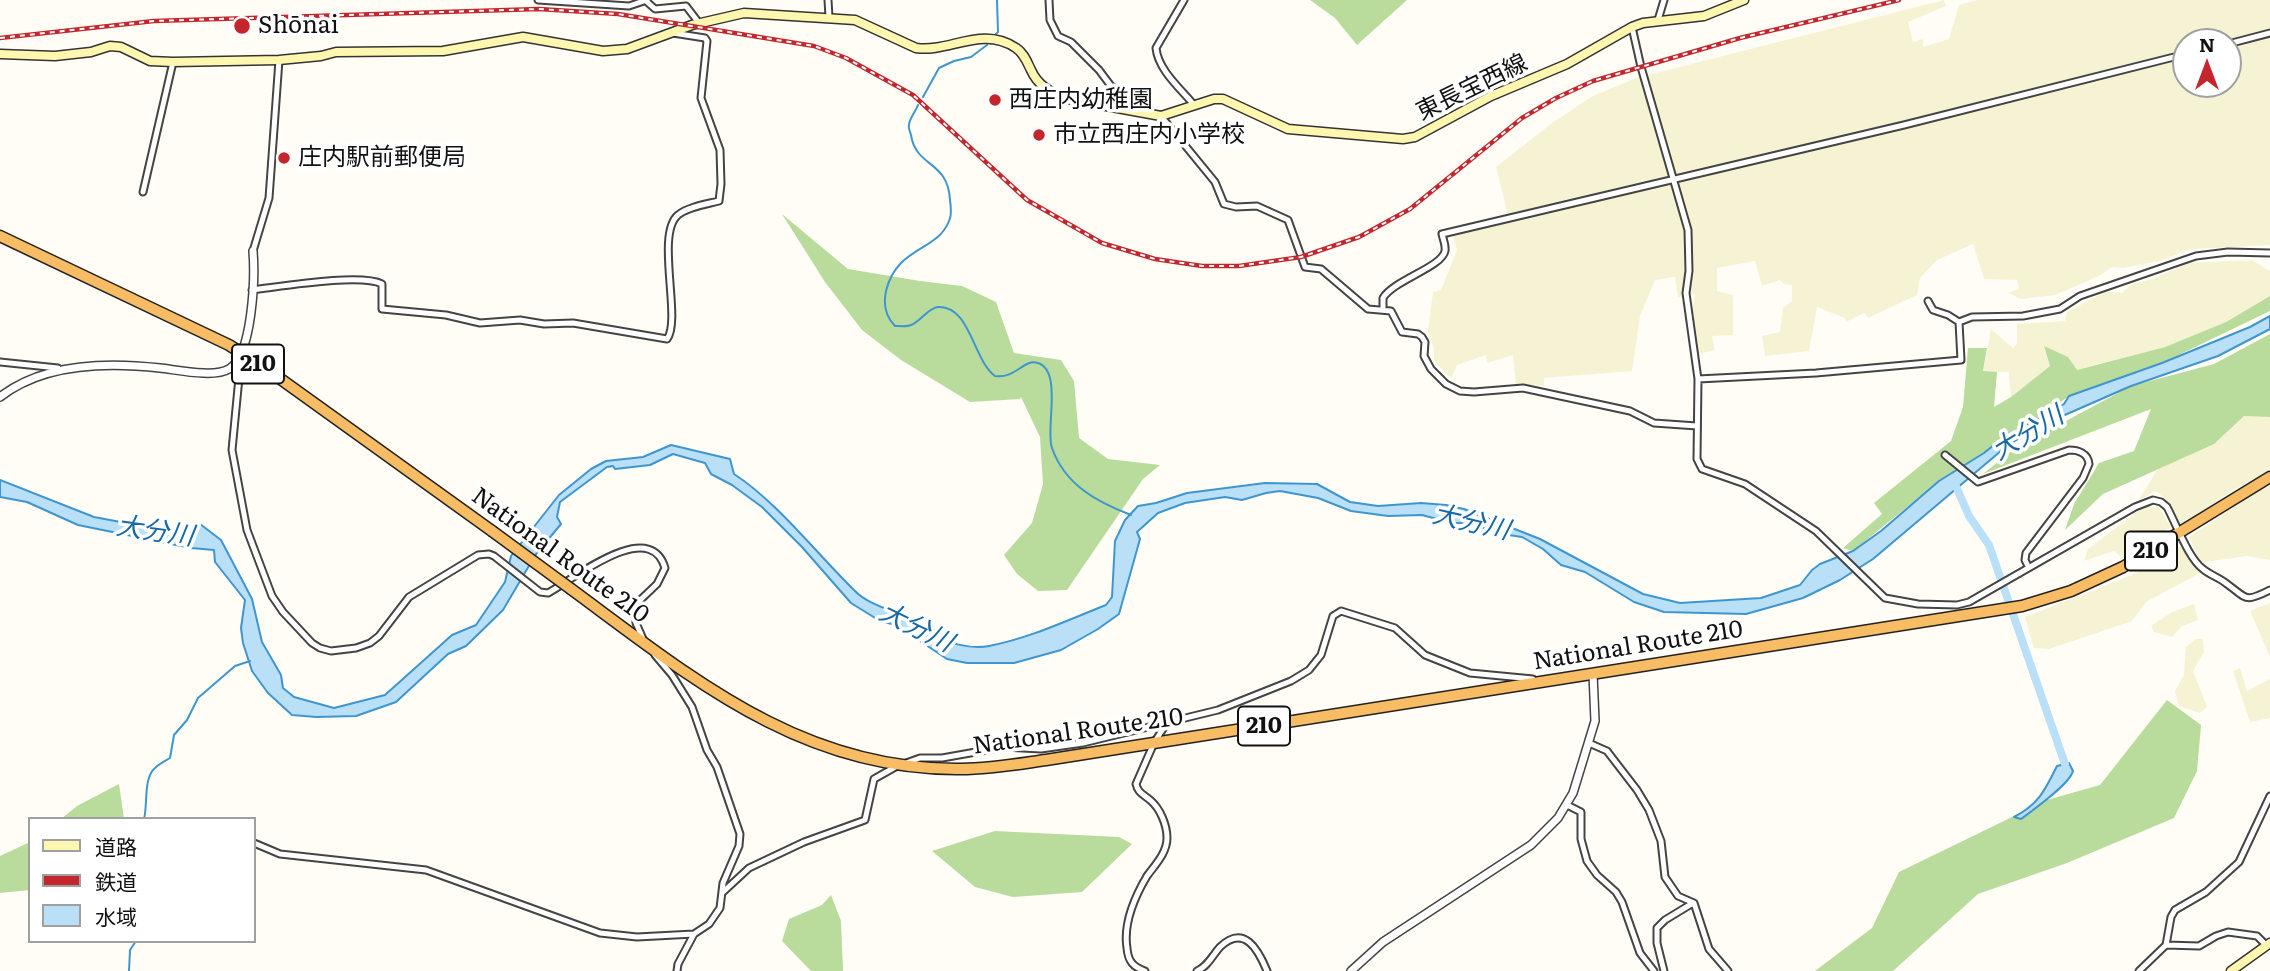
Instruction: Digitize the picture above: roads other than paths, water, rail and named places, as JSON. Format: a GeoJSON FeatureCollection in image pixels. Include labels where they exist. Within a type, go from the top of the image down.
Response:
{"type":"FeatureCollection","features":[{"type":"Feature","properties":{"kind":"highway","name":"National Route 210"},"geometry":{"type":"LineString","coordinates":[[0,236],[212,336],[242,354],[733,704],[792,735],[854,756],[934,769],[977,769],[1154,743],[2022,606],[2109,575],[2270,477]]}},
{"type":"Feature","properties":{"kind":"main road","name":"東長宝西線"},"geometry":{"type":"LineString","coordinates":[[0,54],[55,56],[91,52],[110,46],[121,47],[150,61],[279,60],[336,52],[443,51],[523,37],[615,50],[637,46],[699,23],[744,13],[829,17],[867,23],[916,48],[926,49],[970,38],[996,40],[1016,47],[1024,56],[1035,78],[1053,95],[1161,116],[1214,99],[1223,99],[1288,129],[1404,139],[1415,137],[1491,96],[1567,64],[1632,27],[1658,20],[1704,16],[1744,0]]}},
{"type":"Feature","properties":{"kind":"main road"},"geometry":{"type":"LineString","coordinates":[[2231,971],[2268,944]]}},
{"type":"Feature","properties":{"kind":"street"},"geometry":{"type":"LineString","coordinates":[[538,0],[619,6],[646,1],[655,9],[686,6],[699,23]]}},
{"type":"Feature","properties":{"kind":"street"},"geometry":{"type":"LineString","coordinates":[[828,0],[829,17]]}},
{"type":"Feature","properties":{"kind":"street"},"geometry":{"type":"LineString","coordinates":[[1049,0],[1050,20],[1058,36],[1071,43],[1099,70],[1111,86],[1133,102],[1136,112]]}},
{"type":"Feature","properties":{"kind":"street"},"geometry":{"type":"LineString","coordinates":[[1184,0],[1156,48],[1157,56],[1167,72],[1194,105]]}},
{"type":"Feature","properties":{"kind":"street"},"geometry":{"type":"LineString","coordinates":[[1658,20],[1664,0]]}},
{"type":"Feature","properties":{"kind":"street"},"geometry":{"type":"LineString","coordinates":[[1632,27],[1688,230],[1689,271],[1686,293],[1698,379],[1698,459],[1702,469],[1749,487],[1816,531],[1882,595],[1893,601],[1960,605],[1974,600],[2028,566],[2135,507],[2153,500],[2165,504],[2198,564],[2243,598],[2253,598],[2270,590]]}},
{"type":"Feature","properties":{"kind":"street"},"geometry":{"type":"LineString","coordinates":[[252,290],[338,281],[376,281],[382,284],[382,309],[446,315],[480,323],[520,320],[544,324],[573,323],[667,339],[671,334],[672,321],[668,271],[673,222],[679,214],[719,201],[721,184],[720,150],[701,98],[707,41],[705,38],[670,32]]}},
{"type":"Feature","properties":{"kind":"street"},"geometry":{"type":"LineString","coordinates":[[2242,40],[2270,33]]}},
{"type":"Feature","properties":{"kind":"street"},"geometry":{"type":"LineString","coordinates":[[1383,310],[1382,298],[1392,286],[1440,259],[1445,248],[1442,234],[1890,128],[2172,58]]}},
{"type":"Feature","properties":{"kind":"street"},"geometry":{"type":"LineString","coordinates":[[256,845],[281,854],[426,870],[513,904],[612,936],[694,934],[703,929],[720,908],[723,883],[740,842],[737,823],[692,707],[672,675],[646,644],[636,623],[635,605],[657,584],[665,568],[661,559],[648,549],[617,553],[589,566],[548,593],[540,592],[489,554],[478,555],[414,593],[403,603],[379,636],[356,648],[331,651],[320,648],[312,643],[272,596],[247,530],[232,450],[242,354],[248,331],[253,251],[269,198],[279,60]]}},
{"type":"Feature","properties":{"kind":"street"},"geometry":{"type":"LineString","coordinates":[[143,192],[173,62]]}},
{"type":"Feature","properties":{"kind":"street"},"geometry":{"type":"LineString","coordinates":[[1161,116],[1215,182],[1224,204],[1236,207],[1257,206],[1288,220],[1305,267],[1321,269],[1368,309],[1391,311],[1402,332],[1422,337],[1425,342],[1424,356],[1431,369],[1446,384],[1460,391],[1474,392],[1524,388],[1630,411],[1654,423],[1697,426]]}},
{"type":"Feature","properties":{"kind":"street"},"geometry":{"type":"LineString","coordinates":[[1959,322],[1972,317],[2023,316],[2060,309],[2080,296],[2196,256],[2228,252],[2270,253]]}},
{"type":"Feature","properties":{"kind":"street"},"geometry":{"type":"LineString","coordinates":[[1928,301],[1933,310],[1959,322]]}},
{"type":"Feature","properties":{"kind":"street"},"geometry":{"type":"LineString","coordinates":[[1698,379],[1816,373],[1961,360],[1959,322]]}},
{"type":"Feature","properties":{"kind":"street"},"geometry":{"type":"LineString","coordinates":[[0,362],[65,369],[131,366],[219,372],[231,368],[242,354]]}},
{"type":"Feature","properties":{"kind":"street"},"geometry":{"type":"LineString","coordinates":[[0,397],[34,376],[65,369]]}},
{"type":"Feature","properties":{"kind":"street"},"geometry":{"type":"LineString","coordinates":[[1945,455],[1978,482],[2069,450],[2082,452],[2089,460],[2089,467],[2082,478],[2029,548],[2025,560],[2028,566]]}},
{"type":"Feature","properties":{"kind":"street"},"geometry":{"type":"LineString","coordinates":[[723,893],[749,868],[804,842],[865,820],[874,779],[899,765],[920,758],[942,758],[1004,747],[1048,749],[1083,743],[1217,710],[1291,681],[1309,670],[1321,655],[1333,616],[1341,611],[1395,628],[1425,655],[1470,673],[1526,677],[1533,679],[1535,683]]}},
{"type":"Feature","properties":{"kind":"street"},"geometry":{"type":"LineString","coordinates":[[1351,971],[1383,942],[1537,841],[1551,828],[1567,805],[1590,743],[1596,713],[1593,674]]}},
{"type":"Feature","properties":{"kind":"street"},"geometry":{"type":"LineString","coordinates":[[1146,971],[1133,965],[1128,959],[1125,938],[1128,918],[1135,900],[1167,845],[1162,818],[1153,803],[1136,787],[1137,778],[1166,724]]}},
{"type":"Feature","properties":{"kind":"street"},"geometry":{"type":"LineString","coordinates":[[1590,743],[1607,751],[1637,790],[1661,841],[1665,877],[1678,896],[1694,903],[1709,948],[1728,971]]}},
{"type":"Feature","properties":{"kind":"street"},"geometry":{"type":"LineString","coordinates":[[2139,971],[2166,945],[2171,917],[2175,910],[2206,892],[2239,862],[2270,796]]}},
{"type":"Feature","properties":{"kind":"street"},"geometry":{"type":"LineString","coordinates":[[1567,805],[1581,812],[1581,839],[1587,861],[1597,875],[1616,892],[1640,953],[1654,971]]}},
{"type":"Feature","properties":{"kind":"street"},"geometry":{"type":"LineString","coordinates":[[1664,971],[1657,943],[1657,928],[1665,920],[1694,903]]}},
{"type":"Feature","properties":{"kind":"street"},"geometry":{"type":"LineString","coordinates":[[2166,945],[2199,946],[2228,932],[2257,936],[2268,944]]}},
{"type":"Feature","properties":{"kind":"street"},"geometry":{"type":"LineString","coordinates":[[677,971],[694,934]]}},
{"type":"Feature","properties":{"kind":"street"},"geometry":{"type":"LineString","coordinates":[[1197,971],[1209,962],[1223,945],[1243,938],[1249,941],[1267,971]]}},
{"type":"Feature","properties":{"kind":"water","name":"大分川"},"geometry":{"type":"Polygon","coordinates":[[[2270,316],[2270,329],[2218,356],[2131,386],[2042,425],[2008,445],[1873,559],[1840,580],[1803,598],[1746,614],[1664,612],[1634,602],[1585,572],[1561,565],[1543,549],[1522,537],[1495,533],[1472,523],[1452,523],[1422,515],[1388,516],[1351,511],[1318,498],[1280,491],[1242,500],[1225,497],[1185,503],[1158,513],[1137,532],[1140,539],[1119,614],[1061,650],[1014,663],[967,663],[947,659],[896,625],[880,621],[851,603],[802,547],[762,507],[732,485],[711,474],[705,463],[673,454],[650,465],[615,469],[613,466],[607,467],[560,502],[557,517],[561,524],[536,554],[503,610],[466,646],[448,654],[396,702],[356,716],[316,717],[292,715],[268,693],[252,671],[241,628],[245,600],[215,562],[214,550],[191,548],[78,525],[27,502],[0,497],[0,480],[94,517],[163,530],[177,530],[200,524],[221,540],[252,599],[262,642],[281,675],[283,688],[294,697],[334,708],[385,695],[452,635],[476,625],[505,582],[511,556],[559,495],[591,469],[606,461],[643,457],[671,445],[730,459],[734,474],[781,513],[860,596],[915,622],[927,633],[966,646],[989,646],[1019,638],[1106,605],[1112,597],[1115,541],[1125,520],[1138,506],[1187,493],[1265,483],[1317,484],[1350,502],[1378,506],[1421,503],[1464,509],[1540,539],[1643,594],[1680,603],[1761,598],[1800,585],[1820,564],[1853,551],[1881,531],[1939,481],[1999,441],[2064,404],[2069,396],[2162,363],[2250,327],[2270,316]]]}},
{"type":"Feature","properties":{"kind":"water"},"geometry":{"type":"Polygon","coordinates":[[[2069,763],[2073,771],[2058,790],[2021,819],[2014,817],[2030,807],[2040,796],[2057,766],[2069,763]]]}},
{"type":"Feature","properties":{"kind":"waterway"},"geometry":{"type":"LineString","coordinates":[[994,36],[998,32],[997,0]]}},
{"type":"Feature","properties":{"kind":"waterway"},"geometry":{"type":"LineString","coordinates":[[923,97],[939,68],[971,57],[987,45]]}},
{"type":"Feature","properties":{"kind":"waterway"},"geometry":{"type":"LineString","coordinates":[[918,105],[910,120],[909,130],[919,153],[944,178],[948,187],[951,216],[936,239],[908,257],[891,276],[885,301],[889,318],[895,326],[908,326],[934,308],[949,309],[964,324],[981,358],[995,376],[1009,375],[1033,362],[1045,368],[1052,389],[1050,440],[1058,461],[1074,482],[1094,498],[1131,515]]}},
{"type":"Feature","properties":{"kind":"waterway"},"geometry":{"type":"LineString","coordinates":[[1955,484],[1969,516],[1989,545],[2065,764]]}},
{"type":"Feature","properties":{"kind":"waterway"},"geometry":{"type":"LineString","coordinates":[[144,817],[151,772],[170,758],[174,735],[187,720],[198,698],[235,666],[250,661]]}},
{"type":"Feature","properties":{"kind":"waterway"},"geometry":{"type":"LineString","coordinates":[[129,971],[130,950],[135,943]]}},
{"type":"Feature","properties":{"kind":"railway"},"geometry":{"type":"LineString","coordinates":[[0,38],[154,21],[539,9],[618,14],[814,46],[846,58],[913,95],[1027,200],[1102,243],[1155,259],[1202,266],[1239,266],[1301,257],[1359,237],[1410,209],[1522,118],[1593,81],[1740,38],[1899,0]]}},
{"type":"Feature","properties":{"kind":"place","name":"Shōnai"},"geometry":{"type":"Point","coordinates":[242,26]}},
{"type":"Feature","properties":{"kind":"place","name":"西庄内幼稚園"},"geometry":{"type":"Point","coordinates":[995,100]}},
{"type":"Feature","properties":{"kind":"place","name":"市立西庄内小学校"},"geometry":{"type":"Point","coordinates":[1039,135]}},
{"type":"Feature","properties":{"kind":"place","name":"庄内駅前郵便局"},"geometry":{"type":"Point","coordinates":[284,158]}}]}
